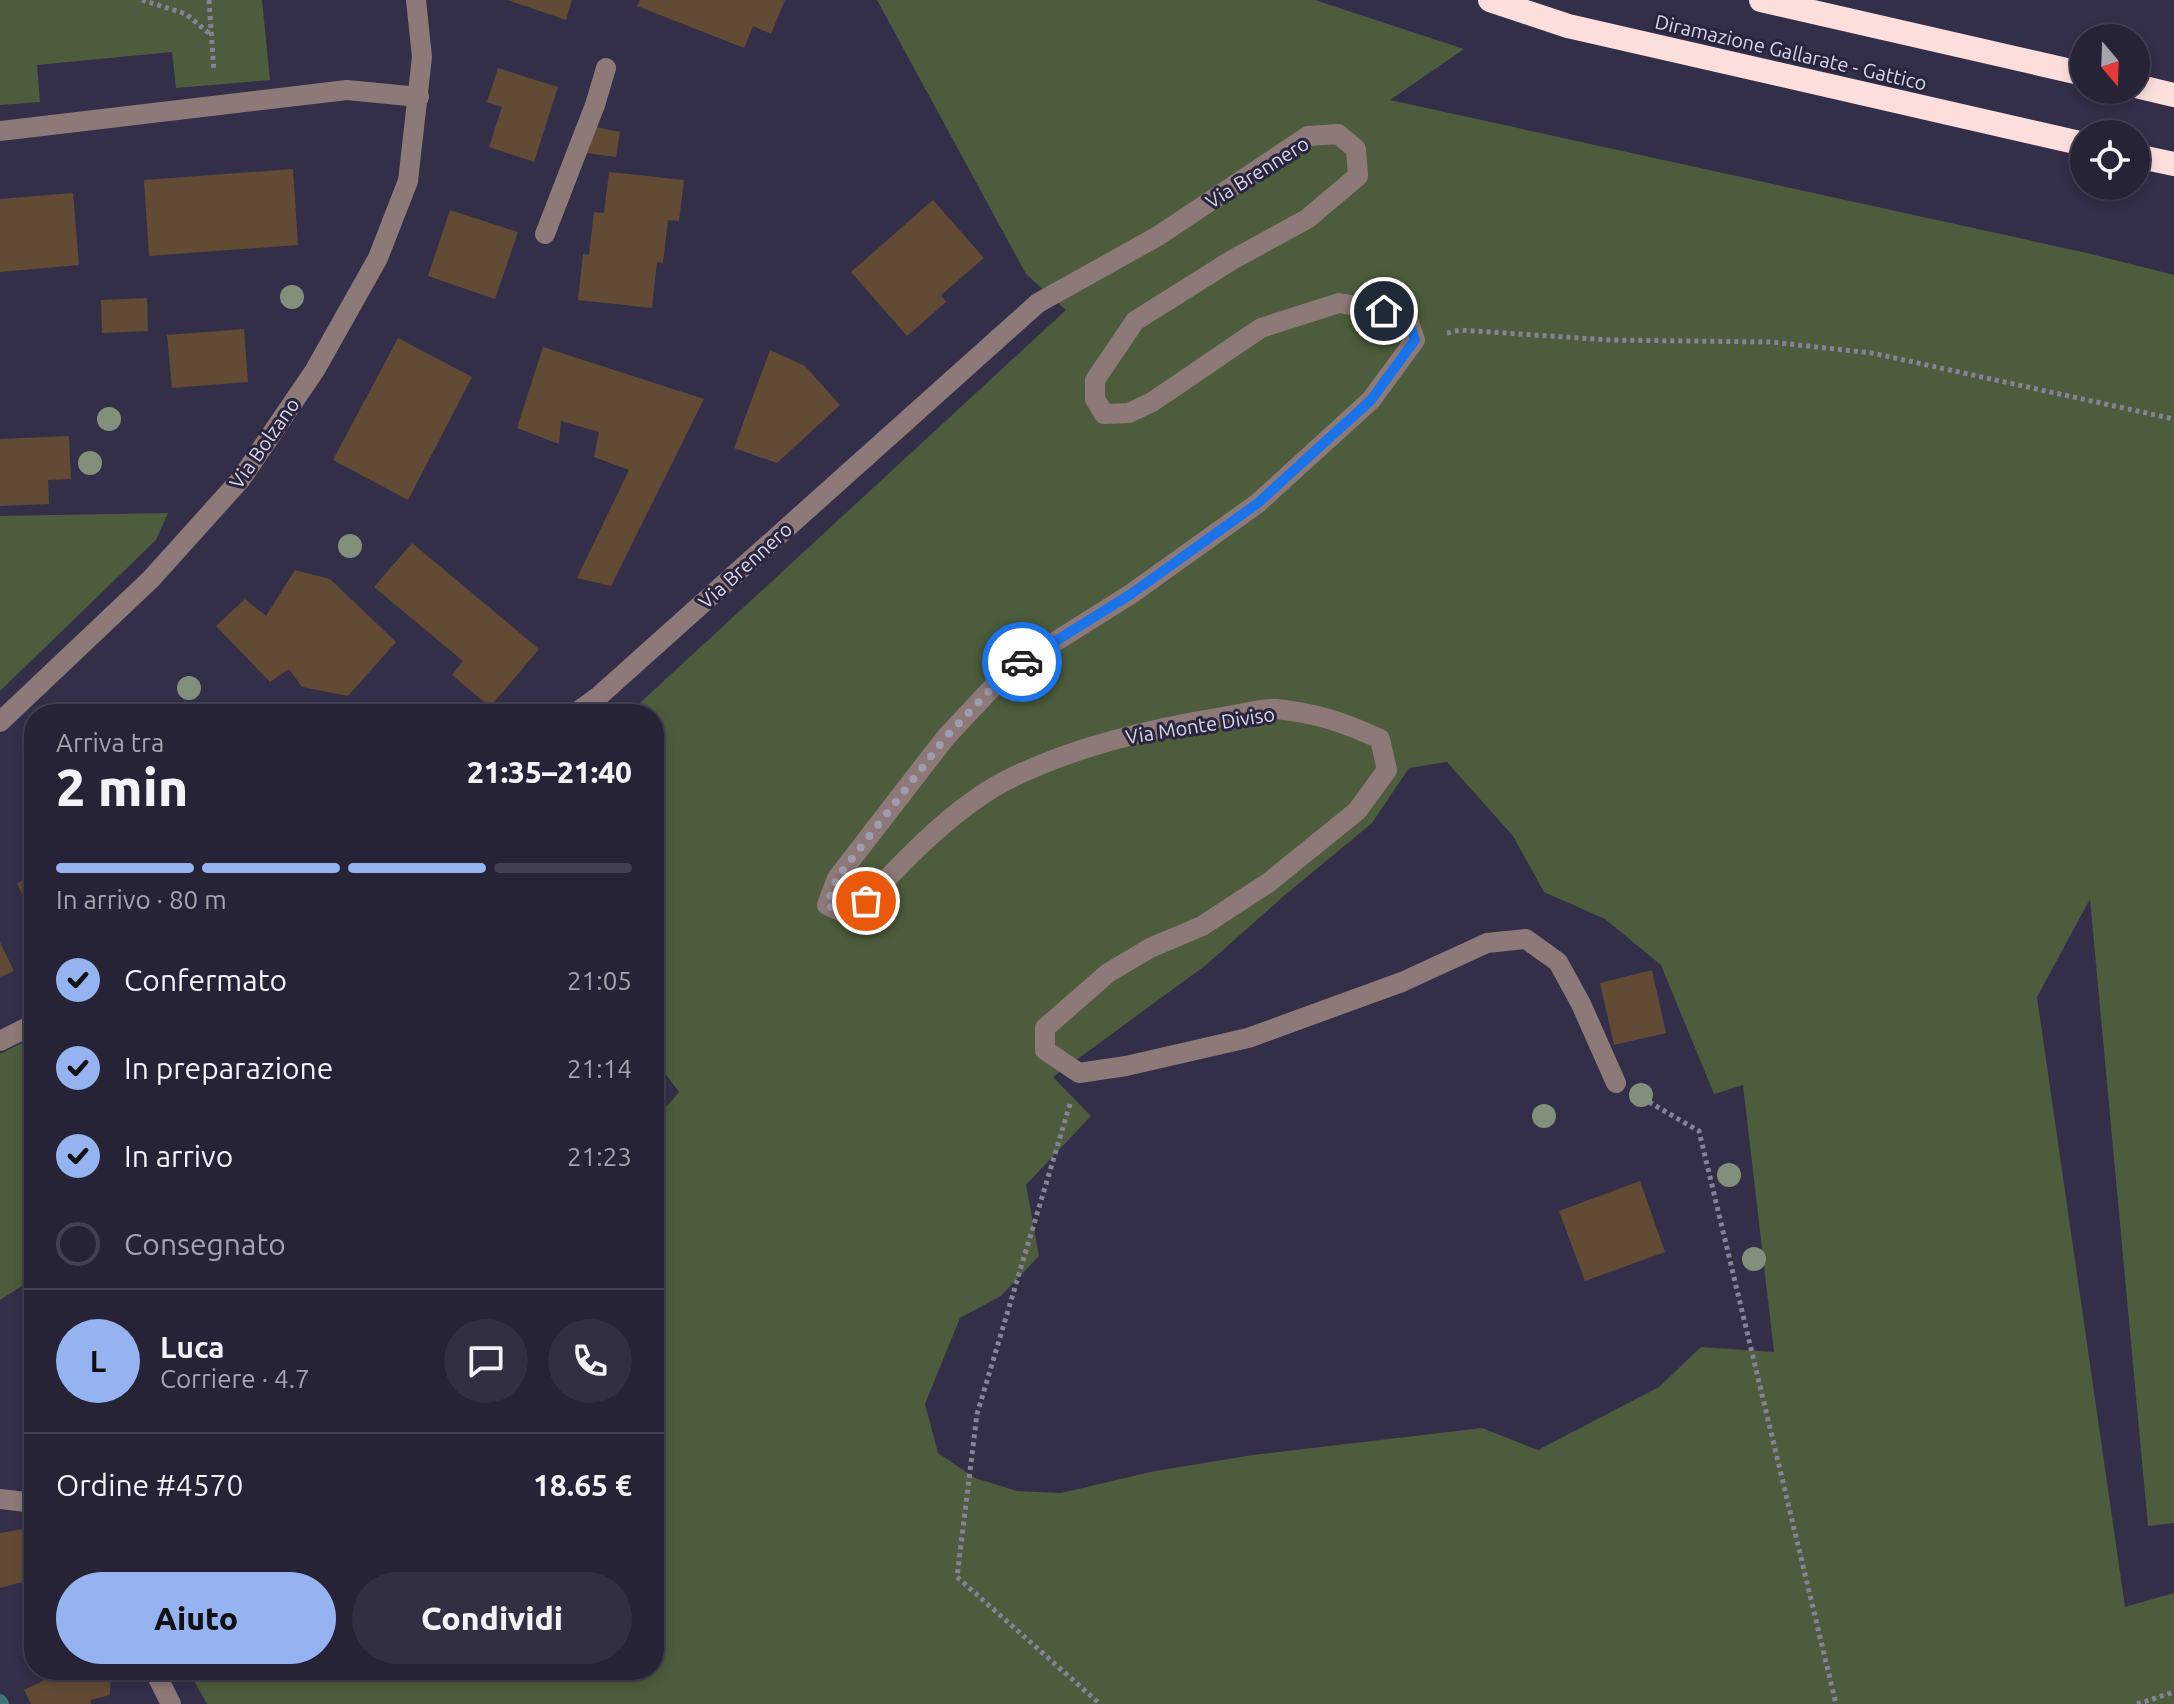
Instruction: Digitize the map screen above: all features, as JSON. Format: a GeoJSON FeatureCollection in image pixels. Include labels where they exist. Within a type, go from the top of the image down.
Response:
{"type":"FeatureCollection","features":[{"type":"Feature","properties":{"kind":"highway","name":"Diramazione Gallarate - Gattico"},"geometry":{"type":"LineString","coordinates":[[1490,0],[1568,26],[2070,141]]}},
{"type":"Feature","properties":{"kind":"highway"},"geometry":{"type":"LineString","coordinates":[[1761,0],[2070,71]]}},
{"type":"Feature","properties":{"kind":"highway"},"geometry":{"type":"LineString","coordinates":[[2150,89],[2174,95]]}},
{"type":"Feature","properties":{"kind":"highway"},"geometry":{"type":"LineString","coordinates":[[2150,159],[2174,164]]}},
{"type":"Feature","properties":{"kind":"street","name":"Via Bolzano"},"geometry":{"type":"LineString","coordinates":[[0,722],[151,579],[241,479],[315,370],[378,258],[408,181],[422,57],[416,0]]}},
{"type":"Feature","properties":{"kind":"street"},"geometry":{"type":"LineString","coordinates":[[545,234],[595,105],[606,68]]}},
{"type":"Feature","properties":{"kind":"street"},"geometry":{"type":"LineString","coordinates":[[0,131],[347,90],[419,97]]}},
{"type":"Feature","properties":{"kind":"street","name":"Via Brennero"},"geometry":{"type":"LineString","coordinates":[[588,704],[1038,303],[1158,236],[1308,136],[1338,134],[1356,149],[1358,176],[1307,219],[1232,260],[1135,321],[1095,380],[1095,399],[1104,414],[1129,413],[1152,402],[1261,328],[1339,303],[1406,314],[1415,340]]}},
{"type":"Feature","properties":{"kind":"street","name":"Via Monte Diviso"},"geometry":{"type":"LineString","coordinates":[[1079,1073],[1045,1050],[1045,1028],[1108,973],[1150,948],[1202,926],[1268,883],[1357,811],[1387,770],[1380,739],[1337,720],[1272,709],[1118,738],[996,786],[941,827],[852,916],[827,905],[837,878],[946,737],[1007,672],[1131,594],[1258,503],[1371,400],[1415,340]]}},
{"type":"Feature","properties":{"kind":"street"},"geometry":{"type":"LineString","coordinates":[[1079,1073],[1126,1066],[1248,1038],[1402,982],[1487,943],[1526,939],[1558,962],[1581,1004],[1616,1083]]}},
{"type":"Feature","properties":{"kind":"street"},"geometry":{"type":"LineString","coordinates":[[0,1041],[24,1029]]}},
{"type":"Feature","properties":{"kind":"street"},"geometry":{"type":"LineString","coordinates":[[0,1499],[24,1502]]}},
{"type":"Feature","properties":{"kind":"street"},"geometry":{"type":"LineString","coordinates":[[159,1680],[171,1704]]}},
{"type":"Feature","properties":{"kind":"path"},"geometry":{"type":"LineString","coordinates":[[142,0],[186,14],[211,35],[209,0]]}},
{"type":"Feature","properties":{"kind":"path"},"geometry":{"type":"LineString","coordinates":[[1415,340],[1460,330],[1610,340],[1771,342],[1872,353],[2174,419]]}},
{"type":"Feature","properties":{"kind":"path"},"geometry":{"type":"LineString","coordinates":[[1079,1073],[977,1414],[957,1577],[1100,1704]]}},
{"type":"Feature","properties":{"kind":"path"},"geometry":{"type":"LineString","coordinates":[[1616,1083],[1699,1131],[1836,1704]]}},
{"type":"Feature","properties":{"kind":"path"},"geometry":{"type":"LineString","coordinates":[[2137,1704],[2174,1692]]}},
{"type":"Feature","properties":{"kind":"green space"},"geometry":{"type":"Polygon","coordinates":[[[0,0],[262,0],[270,80],[176,88],[172,52],[37,65],[40,102],[0,105],[0,0]]]}},
{"type":"Feature","properties":{"kind":"green space"},"geometry":{"type":"Polygon","coordinates":[[[877,0],[1315,0],[1464,49],[1390,100],[2087,253],[2174,275],[2174,1523],[2148,1526],[2090,899],[2037,997],[2125,1607],[2174,1593],[2174,1704],[207,1704],[194,1680],[664,1680],[664,1109],[679,1092],[664,1072],[664,704],[639,704],[1066,310],[1026,274],[877,0]],[[1447,762],[1409,768],[1372,823],[1206,965],[1053,1077],[1091,1116],[1026,1185],[1039,1256],[1001,1296],[960,1318],[925,1404],[938,1453],[975,1478],[1017,1491],[1061,1493],[1155,1471],[1253,1455],[1482,1428],[1538,1450],[1659,1387],[1701,1347],[1774,1352],[1743,1085],[1714,1094],[1661,965],[1605,919],[1544,892],[1513,836],[1447,762]]]}},
{"type":"Feature","properties":{"kind":"green space"},"geometry":{"type":"Polygon","coordinates":[[[168,513],[156,540],[0,691],[0,516],[168,513]]]}},
{"type":"Feature","properties":{"kind":"green space"},"geometry":{"type":"Polygon","coordinates":[[[24,1042],[24,1284],[0,1300],[0,1054],[24,1042]]]}},
{"type":"Feature","properties":{"kind":"building"},"geometry":{"type":"Polygon","coordinates":[[[507,0],[572,0],[566,20],[507,0]]]}},
{"type":"Feature","properties":{"kind":"building"},"geometry":{"type":"Polygon","coordinates":[[[640,0],[785,0],[771,34],[753,26],[744,48],[637,6],[640,0]]]}},
{"type":"Feature","properties":{"kind":"building"},"geometry":{"type":"Polygon","coordinates":[[[498,68],[558,87],[534,162],[489,147],[502,107],[487,102],[498,68]]]}},
{"type":"Feature","properties":{"kind":"building"},"geometry":{"type":"Polygon","coordinates":[[[590,126],[620,132],[616,157],[586,153],[590,126]]]}},
{"type":"Feature","properties":{"kind":"building"},"geometry":{"type":"Polygon","coordinates":[[[293,169],[298,245],[149,256],[144,180],[293,169]]]}},
{"type":"Feature","properties":{"kind":"building"},"geometry":{"type":"Polygon","coordinates":[[[609,172],[684,180],[679,221],[668,220],[663,263],[657,262],[652,308],[578,300],[583,254],[589,255],[594,212],[604,213],[609,172]]]}},
{"type":"Feature","properties":{"kind":"building"},"geometry":{"type":"Polygon","coordinates":[[[73,193],[79,265],[0,272],[0,199],[73,193]]]}},
{"type":"Feature","properties":{"kind":"building"},"geometry":{"type":"Polygon","coordinates":[[[933,200],[984,258],[941,295],[946,302],[907,336],[851,272],[933,200]]]}},
{"type":"Feature","properties":{"kind":"building"},"geometry":{"type":"Polygon","coordinates":[[[450,210],[518,232],[495,299],[428,276],[450,210]]]}},
{"type":"Feature","properties":{"kind":"building"},"geometry":{"type":"Polygon","coordinates":[[[147,298],[148,331],[102,333],[101,300],[147,298]]]}},
{"type":"Feature","properties":{"kind":"building"},"geometry":{"type":"Polygon","coordinates":[[[244,329],[248,382],[172,388],[167,335],[244,329]]]}},
{"type":"Feature","properties":{"kind":"building"},"geometry":{"type":"Polygon","coordinates":[[[398,338],[472,377],[408,500],[333,460],[398,338]]]}},
{"type":"Feature","properties":{"kind":"building"},"geometry":{"type":"Polygon","coordinates":[[[543,347],[704,399],[611,586],[577,578],[629,470],[594,457],[599,432],[561,421],[559,444],[517,428],[543,347]]]}},
{"type":"Feature","properties":{"kind":"building"},"geometry":{"type":"Polygon","coordinates":[[[770,350],[805,366],[840,405],[777,463],[734,448],[770,350]]]}},
{"type":"Feature","properties":{"kind":"building"},"geometry":{"type":"Polygon","coordinates":[[[69,436],[71,479],[48,480],[49,504],[0,506],[0,439],[69,436]]]}},
{"type":"Feature","properties":{"kind":"building"},"geometry":{"type":"Polygon","coordinates":[[[412,543],[539,649],[493,704],[486,704],[452,675],[463,661],[374,587],[412,543]]]}},
{"type":"Feature","properties":{"kind":"building"},"geometry":{"type":"Polygon","coordinates":[[[295,570],[330,579],[396,642],[348,696],[302,687],[289,669],[270,682],[216,626],[245,599],[266,616],[295,570]]]}},
{"type":"Feature","properties":{"kind":"building"},"geometry":{"type":"Polygon","coordinates":[[[24,880],[24,899],[17,883],[24,880]]]}},
{"type":"Feature","properties":{"kind":"building"},"geometry":{"type":"Polygon","coordinates":[[[0,942],[14,971],[0,977],[0,942]]]}},
{"type":"Feature","properties":{"kind":"building"},"geometry":{"type":"Polygon","coordinates":[[[1652,970],[1666,1033],[1614,1045],[1600,983],[1652,970]]]}},
{"type":"Feature","properties":{"kind":"building"},"geometry":{"type":"Polygon","coordinates":[[[1640,1181],[1665,1252],[1585,1281],[1559,1211],[1640,1181]]]}},
{"type":"Feature","properties":{"kind":"building"},"geometry":{"type":"Polygon","coordinates":[[[24,1529],[24,1582],[0,1588],[0,1533],[24,1529]]]}},
{"type":"Feature","properties":{"kind":"building"},"geometry":{"type":"Polygon","coordinates":[[[45,1680],[111,1680],[110,1695],[90,1700],[91,1704],[31,1704],[24,1690],[45,1680]]]}},
{"type":"Feature","properties":{"kind":"way so far"},"geometry":{"type":"LineString","coordinates":[[866,901],[852,916],[827,905],[837,878],[946,737],[1007,672],[1022,662]]}},
{"type":"Feature","properties":{"kind":"route"},"geometry":{"type":"LineString","coordinates":[[1022,662],[1131,594],[1258,503],[1371,400],[1415,340],[1406,314],[1384,311]]}}]}
